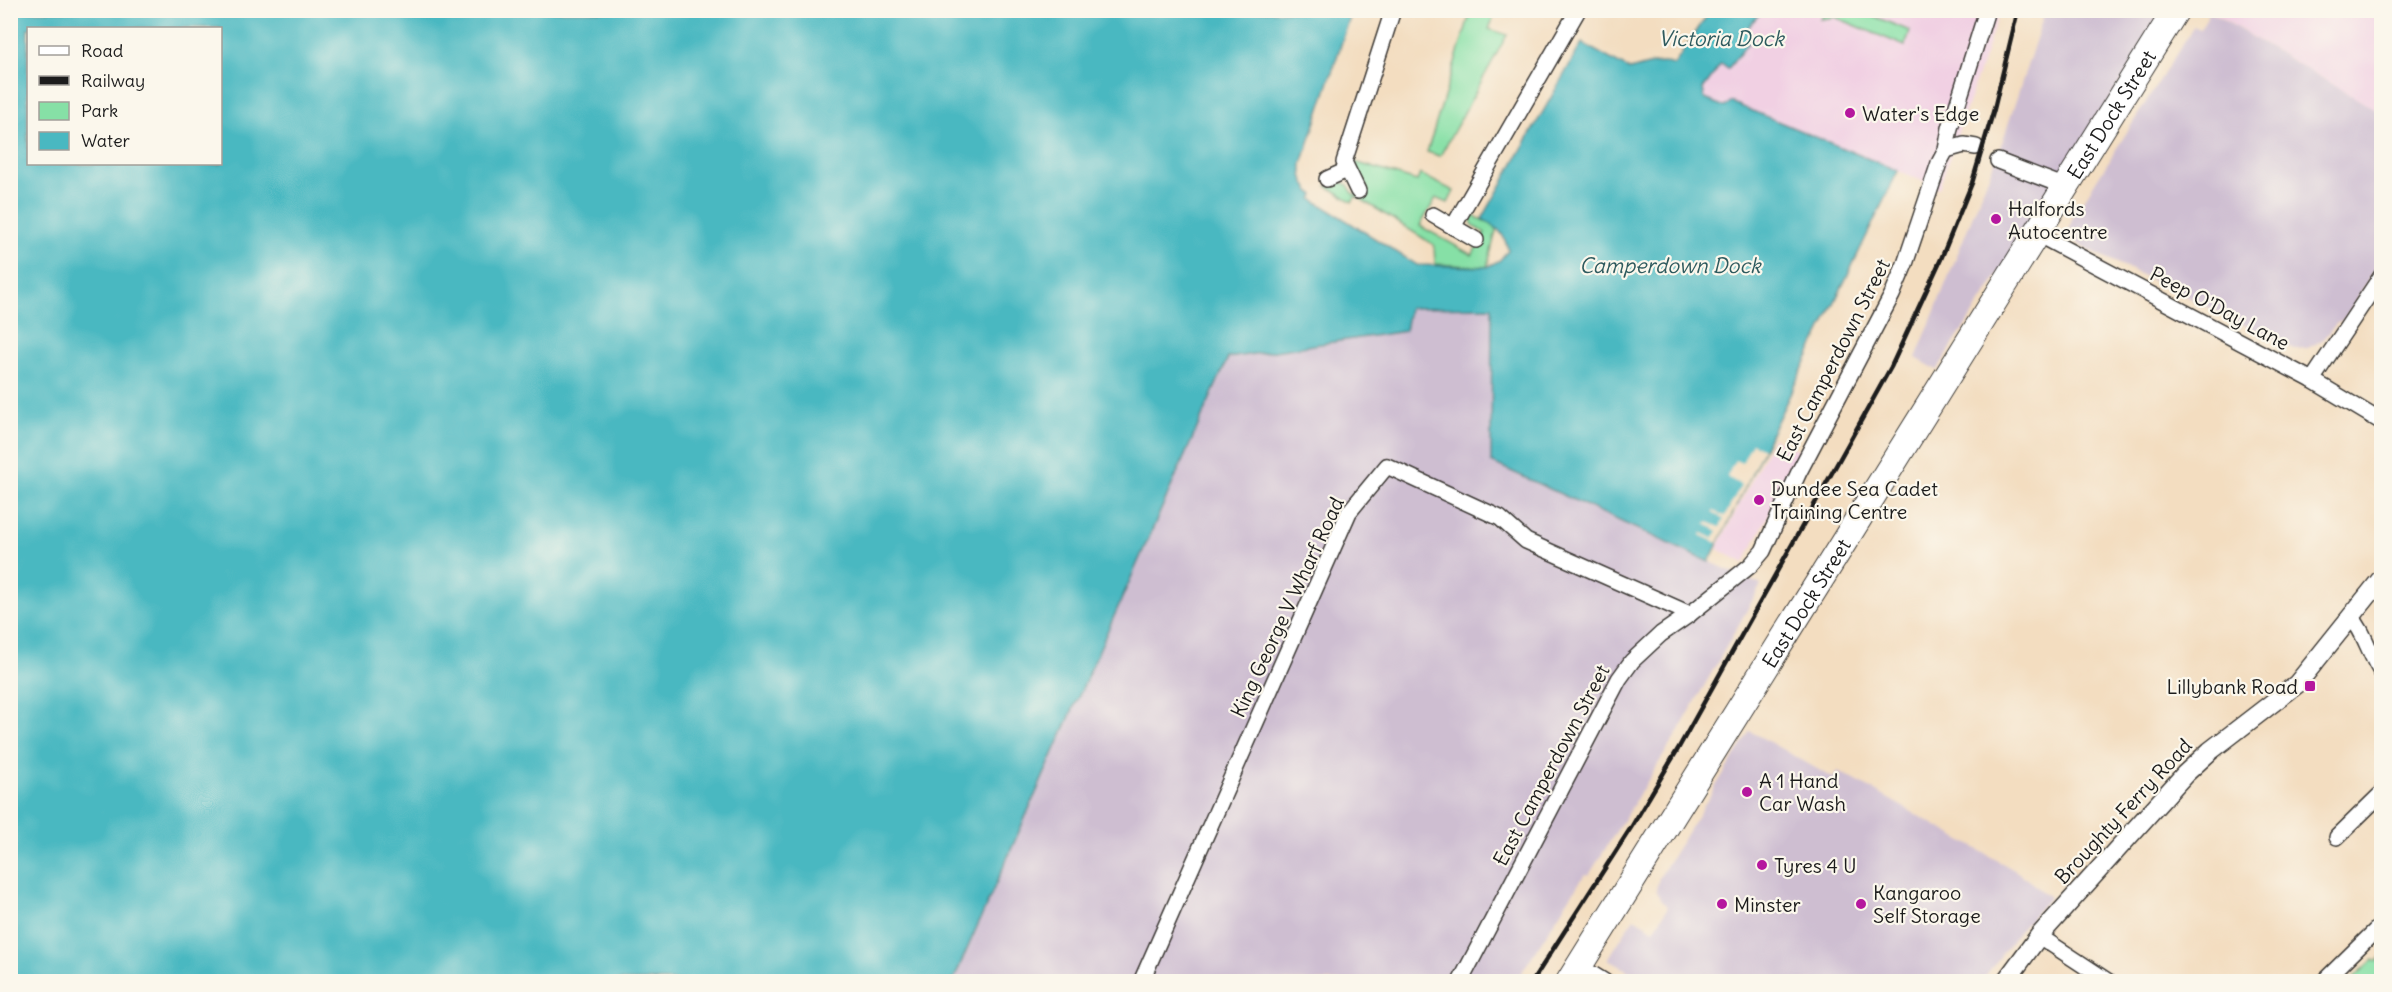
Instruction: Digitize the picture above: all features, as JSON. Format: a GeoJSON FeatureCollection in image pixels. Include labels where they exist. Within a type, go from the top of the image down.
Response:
{"type":"FeatureCollection","features":[{"type":"Feature","properties":{"kind":"highway","name":"East Dock Street"},"geometry":{"type":"LineString","coordinates":[[1574,974],[2176,10]]}},
{"type":"Feature","properties":{"kind":"street"},"geometry":{"type":"LineString","coordinates":[[1358,191],[1344,162],[1393,10]]}},
{"type":"Feature","properties":{"kind":"street"},"geometry":{"type":"LineString","coordinates":[[1453,227],[1578,10]]}},
{"type":"Feature","properties":{"kind":"street","name":"East Camperdown Street"},"geometry":{"type":"LineString","coordinates":[[1460,981],[1619,679],[1632,661],[1661,634],[1752,565],[1763,551],[1799,472],[1892,295],[1905,264],[1939,163],[1946,150],[1950,128],[1987,10]]}},
{"type":"Feature","properties":{"kind":"street"},"geometry":{"type":"LineString","coordinates":[[1946,150],[1964,145],[1976,147]]}},
{"type":"Feature","properties":{"kind":"street"},"geometry":{"type":"LineString","coordinates":[[1998,161],[2066,187]]}},
{"type":"Feature","properties":{"kind":"street"},"geometry":{"type":"LineString","coordinates":[[1327,179],[1347,170]]}},
{"type":"Feature","properties":{"kind":"street"},"geometry":{"type":"LineString","coordinates":[[1433,215],[1476,240]]}},
{"type":"Feature","properties":{"kind":"street","name":"Peep O'Day Lane"},"geometry":{"type":"LineString","coordinates":[[2037,234],[2312,380],[2382,422]]}},
{"type":"Feature","properties":{"kind":"street"},"geometry":{"type":"LineString","coordinates":[[2312,380],[2382,275]]}},
{"type":"Feature","properties":{"kind":"street","name":"King George V Wharf Road"},"geometry":{"type":"LineString","coordinates":[[1141,981],[1349,512],[1387,466],[1500,518],[1526,541],[1690,614]]}},
{"type":"Feature","properties":{"kind":"street","name":"Broughty Ferry Road"},"geometry":{"type":"LineString","coordinates":[[2005,981],[2039,936],[2186,774],[2210,752],[2297,684],[2382,578]]}},
{"type":"Feature","properties":{"kind":"street"},"geometry":{"type":"LineString","coordinates":[[2351,617],[2358,625],[2373,660],[2382,673]]}},
{"type":"Feature","properties":{"kind":"street"},"geometry":{"type":"LineString","coordinates":[[2337,837],[2382,793]]}},
{"type":"Feature","properties":{"kind":"street"},"geometry":{"type":"LineString","coordinates":[[2323,981],[2377,929]]}},
{"type":"Feature","properties":{"kind":"street"},"geometry":{"type":"LineString","coordinates":[[2039,936],[2109,981]]}},
{"type":"Feature","properties":{"kind":"street"},"geometry":{"type":"LineString","coordinates":[[1574,974],[1605,981]]}},
{"type":"Feature","properties":{"kind":"shaded area"},"geometry":{"type":"Polygon","coordinates":[[[1762,11],[2000,11],[1939,188],[1732,102],[1725,107],[1705,99],[1703,89],[1721,64],[1728,69],[1753,35],[1746,30],[1762,11]]]}},
{"type":"Feature","properties":{"kind":"shaded area"},"geometry":{"type":"Polygon","coordinates":[[[2045,11],[2167,11],[1937,370],[1916,358],[2003,140],[2045,11]]]}},
{"type":"Feature","properties":{"kind":"shaded area"},"geometry":{"type":"Polygon","coordinates":[[[2211,11],[2381,11],[2381,113],[2213,13],[2211,11]]]}},
{"type":"Feature","properties":{"kind":"shaded area"},"geometry":{"type":"Polygon","coordinates":[[[2210,12],[2381,113],[2381,263],[2343,321],[2337,323],[2321,341],[2308,348],[2294,349],[2078,244],[2072,236],[2070,228],[2072,219],[2194,26],[2200,29],[2210,12]]]}},
{"type":"Feature","properties":{"kind":"shaded area"},"geometry":{"type":"Polygon","coordinates":[[[1492,307],[1491,462],[1761,585],[1680,729],[1589,875],[1585,874],[1516,981],[953,982],[1228,358],[1405,331],[1409,308],[1492,307]]]}},
{"type":"Feature","properties":{"kind":"shaded area","name":"Dundee Sea Cadet Training Centre"},"geometry":{"type":"Polygon","coordinates":[[[1773,438],[1801,452],[1744,563],[1717,549],[1773,438]]]}},
{"type":"Feature","properties":{"kind":"shaded area"},"geometry":{"type":"Polygon","coordinates":[[[1750,731],[1833,778],[1838,771],[1873,790],[2016,871],[2050,897],[2019,931],[1982,981],[1645,981],[1608,959],[1634,918],[1654,930],[1668,907],[1660,899],[1656,889],[1659,878],[1750,731]]]}},
{"type":"Feature","properties":{"kind":"green space"},"geometry":{"type":"Polygon","coordinates":[[[1471,11],[1496,11],[1489,29],[1507,35],[1440,156],[1427,152],[1471,11]]]}},
{"type":"Feature","properties":{"kind":"green space"},"geometry":{"type":"Polygon","coordinates":[[[1825,11],[1861,11],[1910,31],[1905,46],[1835,17],[1820,19],[1825,11]]]}},
{"type":"Feature","properties":{"kind":"green space"},"geometry":{"type":"Polygon","coordinates":[[[1355,162],[1417,181],[1420,174],[1454,191],[1448,203],[1436,198],[1420,226],[1472,255],[1485,233],[1474,227],[1471,221],[1472,215],[1497,227],[1487,267],[1435,264],[1434,245],[1356,196],[1352,202],[1327,186],[1342,182],[1348,185],[1354,195],[1367,188],[1354,165],[1355,162]]]}},
{"type":"Feature","properties":{"kind":"green space"},"geometry":{"type":"Polygon","coordinates":[[[2381,958],[2381,981],[2350,981],[2373,960],[2377,962],[2381,958]]]}},
{"type":"Feature","properties":{"kind":"water"},"geometry":{"type":"Polygon","coordinates":[[[10,11],[1352,11],[1302,164],[1304,181],[1314,195],[1312,199],[1417,265],[1487,267],[1500,260],[1508,250],[1499,231],[1482,219],[1582,43],[1630,70],[1658,63],[1674,65],[1710,11],[1762,11],[1746,30],[1753,36],[1728,69],[1721,64],[1703,89],[1705,99],[1725,107],[1731,102],[1898,171],[1709,562],[1491,462],[1492,307],[1409,308],[1405,331],[1228,358],[953,981],[11,981],[10,11]]]}},
{"type":"Feature","properties":{"kind":"pier"},"geometry":{"type":"Polygon","coordinates":[[[1752,443],[1763,449],[1718,543],[1701,535],[1702,533],[1713,538],[1718,531],[1706,524],[1707,522],[1720,527],[1724,519],[1713,511],[1725,516],[1741,485],[1727,477],[1735,460],[1742,463],[1752,443]]]}},
{"type":"Feature","properties":{"kind":"railway"},"geometry":{"type":"LineString","coordinates":[[1532,982],[1632,826],[1678,749],[1891,367],[1941,259],[1972,183],[1994,109],[2018,10]]}},
{"type":"Feature","properties":{"kind":"place","name":"Water's Edge"},"geometry":{"type":"Point","coordinates":[1850,113]}},
{"type":"Feature","properties":{"kind":"place","name":"Halfords Autocentre"},"geometry":{"type":"Point","coordinates":[1996,219]}},
{"type":"Feature","properties":{"kind":"place","name":"Dundee Sea Cadet Training Centre"},"geometry":{"type":"Point","coordinates":[1759,500]}},
{"type":"Feature","properties":{"kind":"place","name":"Lillybank Road"},"geometry":{"type":"Point","coordinates":[2310,686]}},
{"type":"Feature","properties":{"kind":"place","name":"A 1 Hand Car Wash"},"geometry":{"type":"Point","coordinates":[1747,792]}},
{"type":"Feature","properties":{"kind":"place","name":"Tyres 4 U"},"geometry":{"type":"Point","coordinates":[1762,865]}},
{"type":"Feature","properties":{"kind":"place","name":"Minster"},"geometry":{"type":"Point","coordinates":[1722,904]}},
{"type":"Feature","properties":{"kind":"place","name":"Kangaroo Self Storage"},"geometry":{"type":"Point","coordinates":[1861,904]}},
{"type":"Feature","properties":{"kind":"water label","name":"Victoria Dock"},"geometry":{"type":"Point","coordinates":[1721,38]}},
{"type":"Feature","properties":{"kind":"water label","name":"Camperdown Dock"},"geometry":{"type":"Point","coordinates":[1670,265]}}]}
